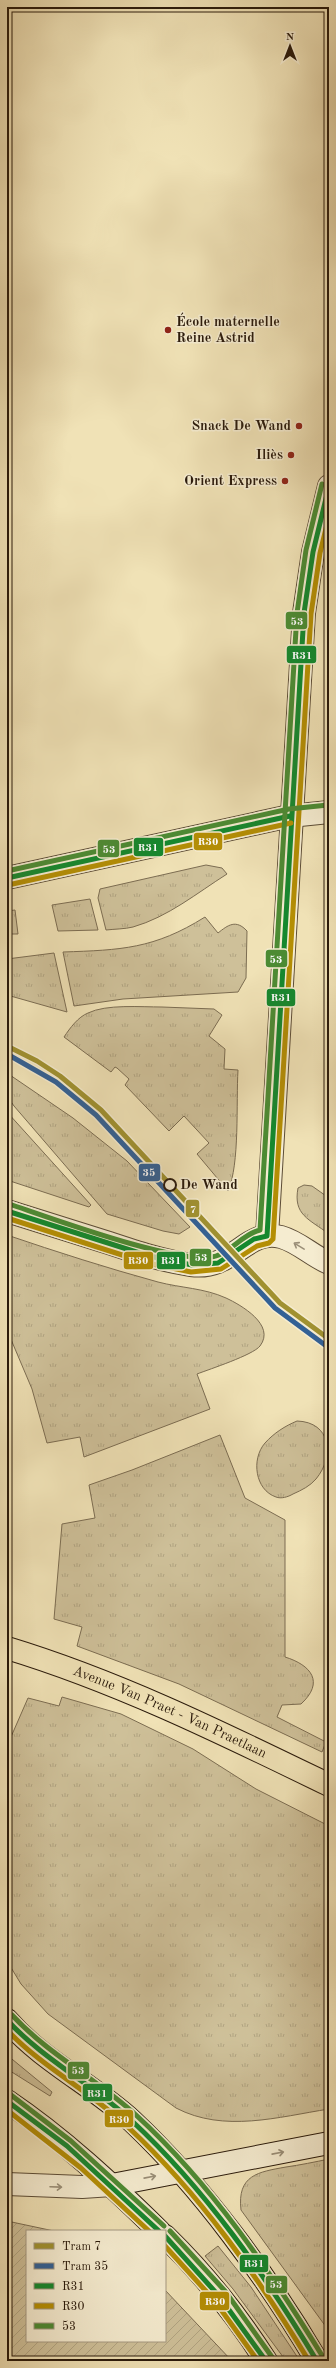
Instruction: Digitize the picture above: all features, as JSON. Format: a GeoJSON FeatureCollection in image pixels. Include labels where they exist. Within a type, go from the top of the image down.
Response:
{"type":"FeatureCollection","features":[{"type":"Feature","properties":{"kind":"main road","name":"Avenue Van Praet - Van Praetlaan"},"geometry":{"type":"LineString","coordinates":[[7,1648],[70,1670],[177,1712],[329,1785]]}},
{"type":"Feature","properties":{"kind":"street"},"geometry":{"type":"LineString","coordinates":[[267,1236],[290,816],[304,613],[313,552],[329,486]]}},
{"type":"Feature","properties":{"kind":"street"},"geometry":{"type":"LineString","coordinates":[[7,878],[290,816],[329,812]]}},
{"type":"Feature","properties":{"kind":"street"},"geometry":{"type":"LineString","coordinates":[[7,1211],[149,1256],[192,1265],[218,1263],[254,1239],[267,1236],[281,1237],[293,1242],[329,1263]]}},
{"type":"Feature","properties":{"kind":"street"},"geometry":{"type":"LineString","coordinates":[[7,2020],[32,2044],[131,2120],[180,2172],[236,2241],[316,2361]]}},
{"type":"Feature","properties":{"kind":"street"},"geometry":{"type":"LineString","coordinates":[[7,2101],[40,2124],[112,2185],[158,2230]]}},
{"type":"Feature","properties":{"kind":"street"},"geometry":{"type":"LineString","coordinates":[[7,2184],[82,2187],[112,2185],[329,2143]]}},
{"type":"Feature","properties":{"kind":"street"},"geometry":{"type":"LineString","coordinates":[[166,2237],[203,2276],[253,2341],[266,2361]]}},
{"type":"Feature","properties":{"kind":"green space"},"geometry":{"type":"Polygon","coordinates":[[[206,865],[222,868],[227,874],[182,904],[146,923],[123,929],[106,930],[98,898],[100,889],[206,865]]]}},
{"type":"Feature","properties":{"kind":"green space"},"geometry":{"type":"Polygon","coordinates":[[[90,899],[98,930],[58,931],[52,905],[90,899]]]}},
{"type":"Feature","properties":{"kind":"green space"},"geometry":{"type":"Polygon","coordinates":[[[15,910],[18,934],[7,934],[7,911],[15,910]]]}},
{"type":"Feature","properties":{"kind":"green space"},"geometry":{"type":"Polygon","coordinates":[[[205,917],[218,933],[232,924],[239,925],[247,931],[246,978],[238,992],[123,999],[74,1006],[63,952],[137,946],[169,936],[187,928],[205,917]]]}},
{"type":"Feature","properties":{"kind":"green space"},"geometry":{"type":"Polygon","coordinates":[[[54,953],[67,1012],[7,995],[7,959],[54,953]]]}},
{"type":"Feature","properties":{"kind":"green space"},"geometry":{"type":"Polygon","coordinates":[[[114,1007],[214,1009],[222,1015],[209,1036],[225,1049],[224,1069],[238,1070],[236,1149],[232,1179],[228,1191],[197,1154],[209,1143],[184,1116],[169,1131],[125,1085],[129,1079],[117,1068],[115,1067],[111,1072],[64,1037],[81,1017],[95,1010],[114,1007]]]}},
{"type":"Feature","properties":{"kind":"green space"},"geometry":{"type":"Polygon","coordinates":[[[7,1073],[73,1118],[127,1161],[190,1227],[179,1234],[163,1231],[107,1214],[14,1106],[7,1096],[7,1073]]]}},
{"type":"Feature","properties":{"kind":"green space"},"geometry":{"type":"Polygon","coordinates":[[[7,1112],[91,1205],[89,1207],[7,1180],[7,1112]]]}},
{"type":"Feature","properties":{"kind":"green space"},"geometry":{"type":"Polygon","coordinates":[[[304,1185],[312,1186],[329,1198],[329,1234],[304,1216],[300,1210],[297,1197],[298,1188],[304,1185]]]}},
{"type":"Feature","properties":{"kind":"green space"},"geometry":{"type":"Polygon","coordinates":[[[7,1235],[139,1277],[209,1292],[226,1298],[255,1317],[264,1331],[264,1338],[256,1350],[231,1362],[197,1374],[210,1409],[84,1457],[80,1437],[47,1443],[32,1389],[7,1330],[7,1235]]]}},
{"type":"Feature","properties":{"kind":"green space"},"geometry":{"type":"Polygon","coordinates":[[[297,1421],[308,1423],[317,1427],[323,1434],[326,1442],[326,1460],[322,1470],[311,1484],[289,1496],[278,1498],[263,1488],[257,1473],[258,1457],[268,1439],[288,1425],[297,1421]]]}},
{"type":"Feature","properties":{"kind":"green space"},"geometry":{"type":"Polygon","coordinates":[[[220,1435],[245,1498],[285,1520],[285,1657],[294,1660],[308,1670],[312,1675],[313,1682],[308,1696],[301,1704],[282,1705],[277,1717],[326,1742],[322,1752],[179,1684],[77,1646],[82,1627],[54,1619],[62,1524],[95,1518],[89,1485],[132,1470],[220,1435]]]}},
{"type":"Feature","properties":{"kind":"green space"},"geometry":{"type":"Polygon","coordinates":[[[62,1697],[121,1714],[193,1749],[256,1789],[329,1826],[329,2109],[251,2121],[213,2120],[194,2116],[176,2108],[48,2014],[21,1984],[7,1961],[7,1746],[28,1698],[59,1706],[62,1697]]]}},
{"type":"Feature","properties":{"kind":"green space"},"geometry":{"type":"Polygon","coordinates":[[[7,2055],[52,2092],[50,2096],[7,2069],[7,2055]]]}},
{"type":"Feature","properties":{"kind":"green space"},"geometry":{"type":"Polygon","coordinates":[[[329,2159],[329,2331],[241,2210],[241,2198],[242,2189],[246,2182],[258,2174],[329,2159]]]}},
{"type":"Feature","properties":{"kind":"green space"},"geometry":{"type":"Polygon","coordinates":[[[7,2221],[49,2230],[26,2230],[26,2342],[166,2342],[166,2291],[232,2361],[7,2361],[7,2221]]]}},
{"type":"Feature","properties":{"kind":"green space"},"geometry":{"type":"Polygon","coordinates":[[[218,2246],[251,2287],[300,2361],[286,2361],[233,2289],[205,2256],[218,2246]]]}},
{"type":"Feature","properties":{"kind":"tram line","name":"7"},"geometry":{"type":"LineString","coordinates":[[7,1046],[37,1061],[60,1076],[101,1110],[280,1303],[329,1339]]}},
{"type":"Feature","properties":{"kind":"tram line","name":"35"},"geometry":{"type":"LineString","coordinates":[[7,1054],[56,1082],[96,1115],[275,1308],[325,1345]]}},
{"type":"Feature","properties":{"kind":"transit line","name":"53"},"geometry":{"type":"LineString","coordinates":[[9,1204],[146,1248],[199,1257],[216,1256],[222,1254],[248,1235],[260,1230],[297,613],[306,550],[322,484]]}},
{"type":"Feature","properties":{"kind":"transit line","name":"R31"},"geometry":{"type":"LineString","coordinates":[[7,1211],[149,1256],[192,1265],[218,1263],[254,1239],[267,1236],[304,613],[313,552],[329,486]]}},
{"type":"Feature","properties":{"kind":"transit line","name":"R30"},"geometry":{"type":"LineString","coordinates":[[7,1218],[147,1263],[191,1272],[221,1269],[257,1246],[269,1243],[273,1239],[311,614],[320,553],[329,516]]}},
{"type":"Feature","properties":{"kind":"transit line","name":"53"},"geometry":{"type":"LineString","coordinates":[[7,871],[289,809],[328,805]]}},
{"type":"Feature","properties":{"kind":"transit line","name":"R31"},"geometry":{"type":"LineString","coordinates":[[7,878],[290,816]]}},
{"type":"Feature","properties":{"kind":"transit line","name":"R30"},"geometry":{"type":"LineString","coordinates":[[8,885],[291,823]]}},
{"type":"Feature","properties":{"kind":"transit line","name":"53"},"geometry":{"type":"LineString","coordinates":[[12,2015],[57,2055],[106,2090],[137,2116],[190,2171],[215,2200],[261,2261],[323,2357]]}},
{"type":"Feature","properties":{"kind":"transit line","name":"R31"},"geometry":{"type":"LineString","coordinates":[[7,2020],[52,2060],[101,2095],[132,2121],[185,2176],[233,2235],[255,2265],[317,2361]]}},
{"type":"Feature","properties":{"kind":"transit line","name":"R30"},"geometry":{"type":"LineString","coordinates":[[7,2030],[21,2044],[98,2102],[128,2127],[179,2180],[203,2208],[248,2268],[309,2361]]}},
{"type":"Feature","properties":{"kind":"transit line","name":"53"},"geometry":{"type":"LineString","coordinates":[[11,2095],[71,2141],[164,2226]]}},
{"type":"Feature","properties":{"kind":"transit line","name":"R31"},"geometry":{"type":"LineString","coordinates":[[7,2101],[67,2146],[158,2230]]}},
{"type":"Feature","properties":{"kind":"transit line","name":"R30"},"geometry":{"type":"LineString","coordinates":[[7,2110],[81,2168],[148,2230]]}},
{"type":"Feature","properties":{"kind":"transit line","name":"53"},"geometry":{"type":"LineString","coordinates":[[170,2231],[225,2291],[272,2357]]}},
{"type":"Feature","properties":{"kind":"transit line","name":"R31"},"geometry":{"type":"LineString","coordinates":[[166,2237],[219,2296],[266,2361]]}},
{"type":"Feature","properties":{"kind":"transit line","name":"R30"},"geometry":{"type":"LineString","coordinates":[[166,2247],[214,2300],[258,2361]]}},
{"type":"Feature","properties":{"kind":"place","name":"École maternelle Reine Astrid"},"geometry":{"type":"Point","coordinates":[168,330]}},
{"type":"Feature","properties":{"kind":"place","name":"Snack De Wand"},"geometry":{"type":"Point","coordinates":[299,426]}},
{"type":"Feature","properties":{"kind":"place","name":"Iliès"},"geometry":{"type":"Point","coordinates":[291,455]}},
{"type":"Feature","properties":{"kind":"place","name":"Orient Express"},"geometry":{"type":"Point","coordinates":[285,481]}},
{"type":"Feature","properties":{"kind":"place","name":"De Wand"},"geometry":{"type":"Point","coordinates":[170,1185]}}]}
